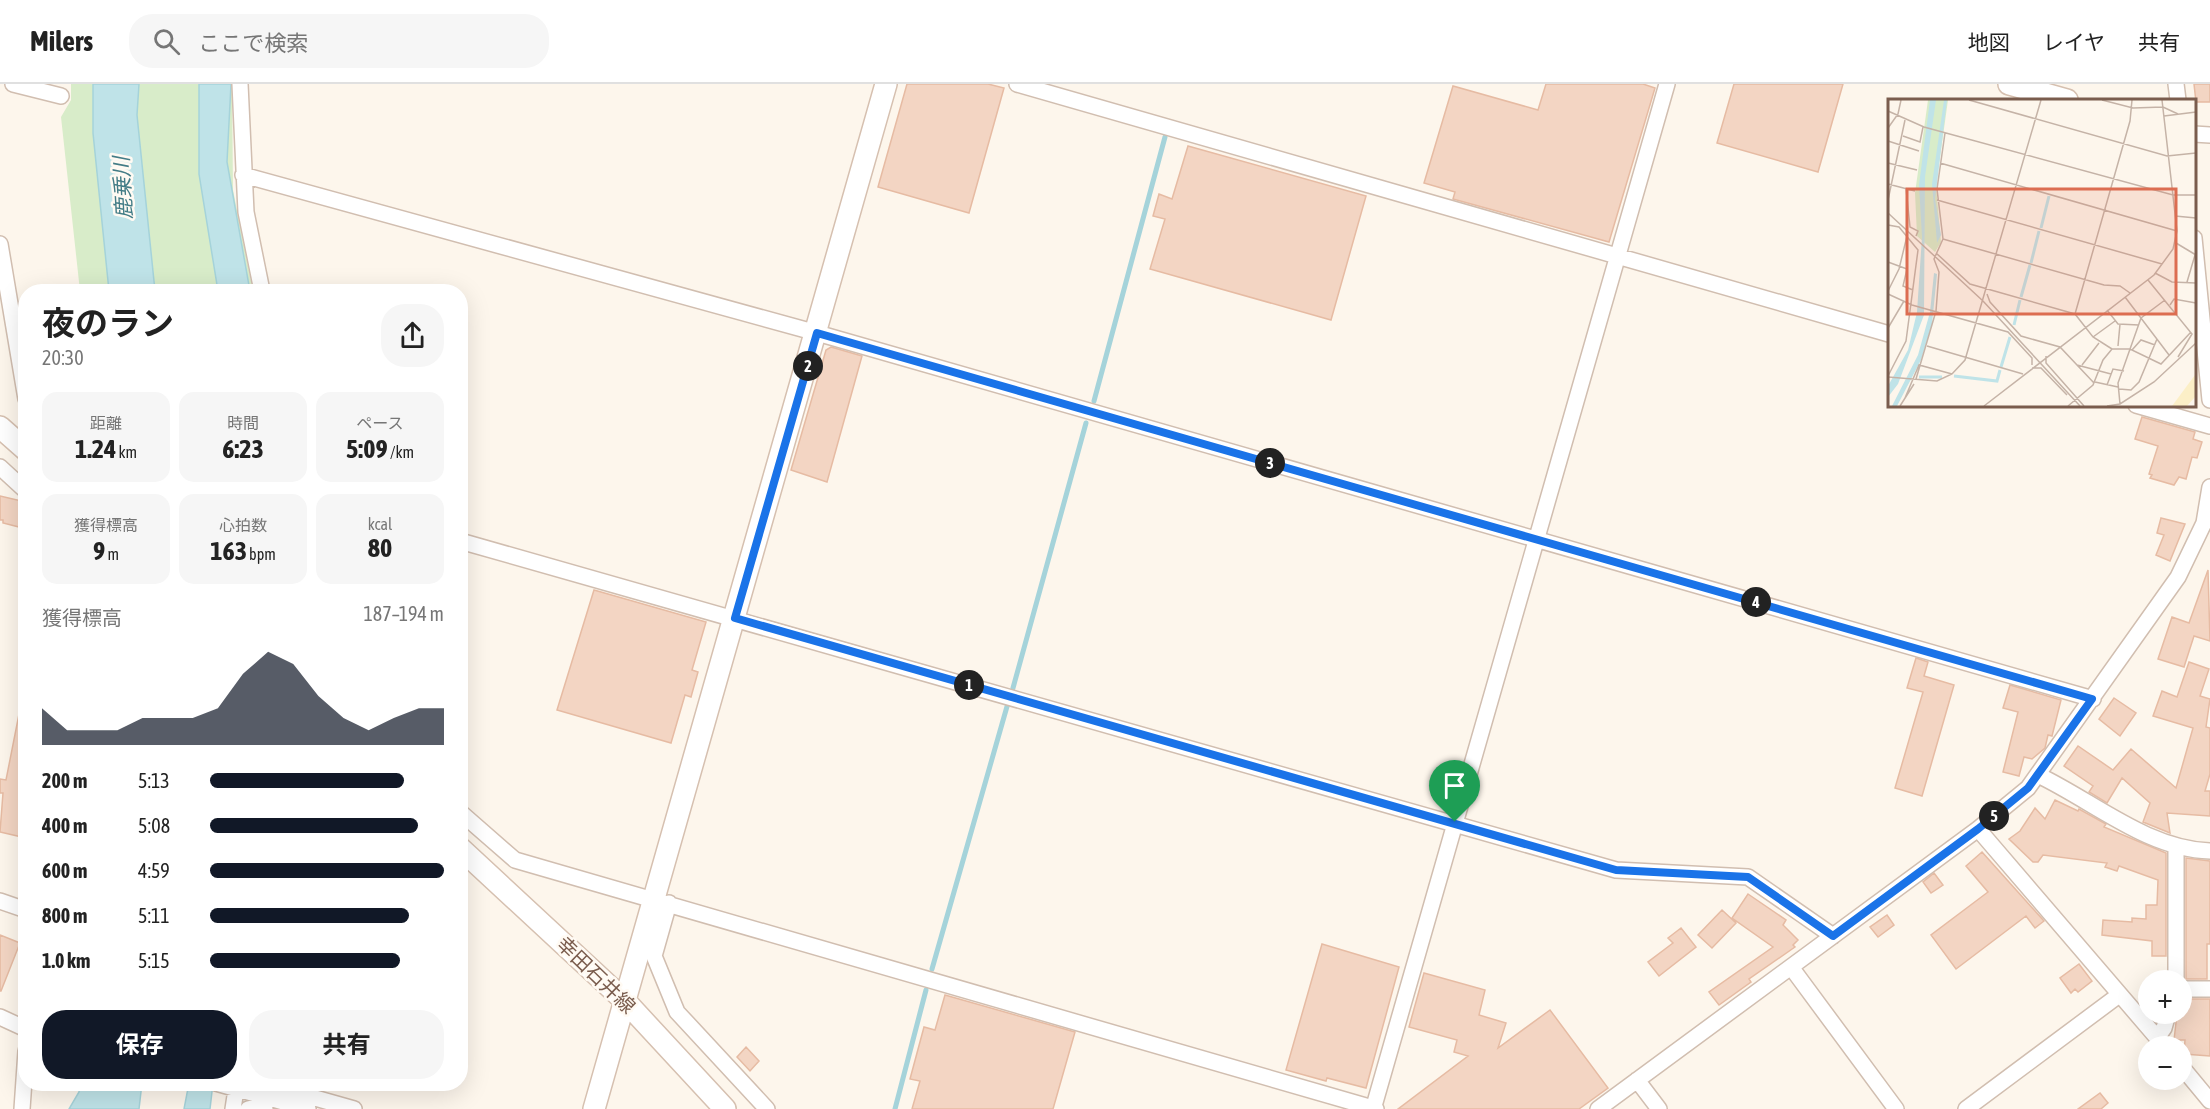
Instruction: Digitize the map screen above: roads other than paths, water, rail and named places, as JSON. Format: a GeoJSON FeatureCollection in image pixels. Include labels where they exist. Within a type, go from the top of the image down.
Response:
{"type":"FeatureCollection","features":[{"type":"Feature","properties":{"kind":"street"},"geometry":{"type":"LineString","coordinates":[[13,84],[61,96]]}},
{"type":"Feature","properties":{"kind":"street"},"geometry":{"type":"LineString","coordinates":[[240,84],[246,212],[261,284]]}},
{"type":"Feature","properties":{"kind":"street"},"geometry":{"type":"LineString","coordinates":[[594,1109],[625,1001],[661,901],[735,618],[886,84]]}},
{"type":"Feature","properties":{"kind":"street"},"geometry":{"type":"LineString","coordinates":[[1017,84],[1888,334]]}},
{"type":"Feature","properties":{"kind":"street"},"geometry":{"type":"LineString","coordinates":[[468,819],[515,860],[1375,1108],[1667,84]]}},
{"type":"Feature","properties":{"kind":"street"},"geometry":{"type":"LineString","coordinates":[[2009,84],[2063,99]]}},
{"type":"Feature","properties":{"kind":"street"},"geometry":{"type":"LineString","coordinates":[[2176,84],[2178,99]]}},
{"type":"Feature","properties":{"kind":"street"},"geometry":{"type":"LineString","coordinates":[[2195,134],[2210,135]]}},
{"type":"Feature","properties":{"kind":"street"},"geometry":{"type":"LineString","coordinates":[[243,175],[817,333],[2092,699]]}},
{"type":"Feature","properties":{"kind":"street"},"geometry":{"type":"LineString","coordinates":[[0,244],[18,351]]}},
{"type":"Feature","properties":{"kind":"street"},"geometry":{"type":"LineString","coordinates":[[2195,249],[2205,302],[2210,400]]}},
{"type":"Feature","properties":{"kind":"street"},"geometry":{"type":"LineString","coordinates":[[2140,406],[2210,426]]}},
{"type":"Feature","properties":{"kind":"street"},"geometry":{"type":"LineString","coordinates":[[0,427],[18,443]]}},
{"type":"Feature","properties":{"kind":"street"},"geometry":{"type":"LineString","coordinates":[[0,467],[18,483]]}},
{"type":"Feature","properties":{"kind":"street"},"geometry":{"type":"LineString","coordinates":[[1598,1109],[1978,829],[2028,788],[2178,577],[2207,525],[2210,487]]}},
{"type":"Feature","properties":{"kind":"street"},"geometry":{"type":"LineString","coordinates":[[468,543],[1455,822],[1616,870],[1748,877],[1833,936]]}},
{"type":"Feature","properties":{"kind":"street"},"geometry":{"type":"LineString","coordinates":[[2038,775],[2114,819],[2176,846],[2210,851]]}},
{"type":"Feature","properties":{"kind":"street"},"geometry":{"type":"LineString","coordinates":[[1978,829],[2156,1036]]}},
{"type":"Feature","properties":{"kind":"street"},"geometry":{"type":"LineString","coordinates":[[2176,846],[2176,970]]}},
{"type":"Feature","properties":{"kind":"street","name":"幸田石井線"},"geometry":{"type":"LineString","coordinates":[[468,855],[625,1001],[725,1109]]}},
{"type":"Feature","properties":{"kind":"street"},"geometry":{"type":"LineString","coordinates":[[0,901],[18,907]]}},
{"type":"Feature","properties":{"kind":"street"},"geometry":{"type":"LineString","coordinates":[[661,901],[654,956],[676,1012],[767,1109]]}},
{"type":"Feature","properties":{"kind":"street"},"geometry":{"type":"LineString","coordinates":[[1791,967],[1896,1109]]}},
{"type":"Feature","properties":{"kind":"street"},"geometry":{"type":"LineString","coordinates":[[2192,989],[2210,989]]}},
{"type":"Feature","properties":{"kind":"street"},"geometry":{"type":"LineString","coordinates":[[1966,1109],[2119,995]]}},
{"type":"Feature","properties":{"kind":"street"},"geometry":{"type":"LineString","coordinates":[[0,1017],[18,1025]]}},
{"type":"Feature","properties":{"kind":"street"},"geometry":{"type":"LineString","coordinates":[[2192,1079],[2210,1101]]}},
{"type":"Feature","properties":{"kind":"street"},"geometry":{"type":"LineString","coordinates":[[1637,1080],[1659,1109]]}},
{"type":"Feature","properties":{"kind":"street"},"geometry":{"type":"LineString","coordinates":[[22,1109],[23,1091]]}},
{"type":"Feature","properties":{"kind":"street"},"geometry":{"type":"LineString","coordinates":[[233,1109],[236,1091]]}},
{"type":"Feature","properties":{"kind":"street"},"geometry":{"type":"LineString","coordinates":[[252,1091],[308,1109]]}},
{"type":"Feature","properties":{"kind":"street"},"geometry":{"type":"LineString","coordinates":[[290,1091],[354,1109]]}},
{"type":"Feature","properties":{"kind":"street"},"geometry":{"type":"LineString","coordinates":[[248,1109],[256,1107],[265,1109]]}},
{"type":"Feature","properties":{"kind":"water","name":"鹿乗川"},"geometry":{"type":"Polygon","coordinates":[[[93,84],[139,84],[137,115],[154,284],[108,284],[93,133],[93,84]]]}},
{"type":"Feature","properties":{"kind":"water"},"geometry":{"type":"Polygon","coordinates":[[[199,84],[231,84],[227,162],[249,284],[217,284],[199,174],[199,84]]]}},
{"type":"Feature","properties":{"kind":"water"},"geometry":{"type":"Polygon","coordinates":[[[141,1091],[139,1109],[69,1109],[79,1092],[141,1091]]]}},
{"type":"Feature","properties":{"kind":"water"},"geometry":{"type":"Polygon","coordinates":[[[187,1091],[212,1091],[210,1109],[184,1109],[187,1091]]]}},
{"type":"Feature","properties":{"kind":"waterway"},"geometry":{"type":"LineString","coordinates":[[1094,401],[1165,137]]}},
{"type":"Feature","properties":{"kind":"waterway"},"geometry":{"type":"LineString","coordinates":[[1013,688],[1086,423]]}},
{"type":"Feature","properties":{"kind":"waterway"},"geometry":{"type":"LineString","coordinates":[[932,969],[1008,703]]}},
{"type":"Feature","properties":{"kind":"waterway"},"geometry":{"type":"LineString","coordinates":[[895,1109],[926,990]]}}]}
